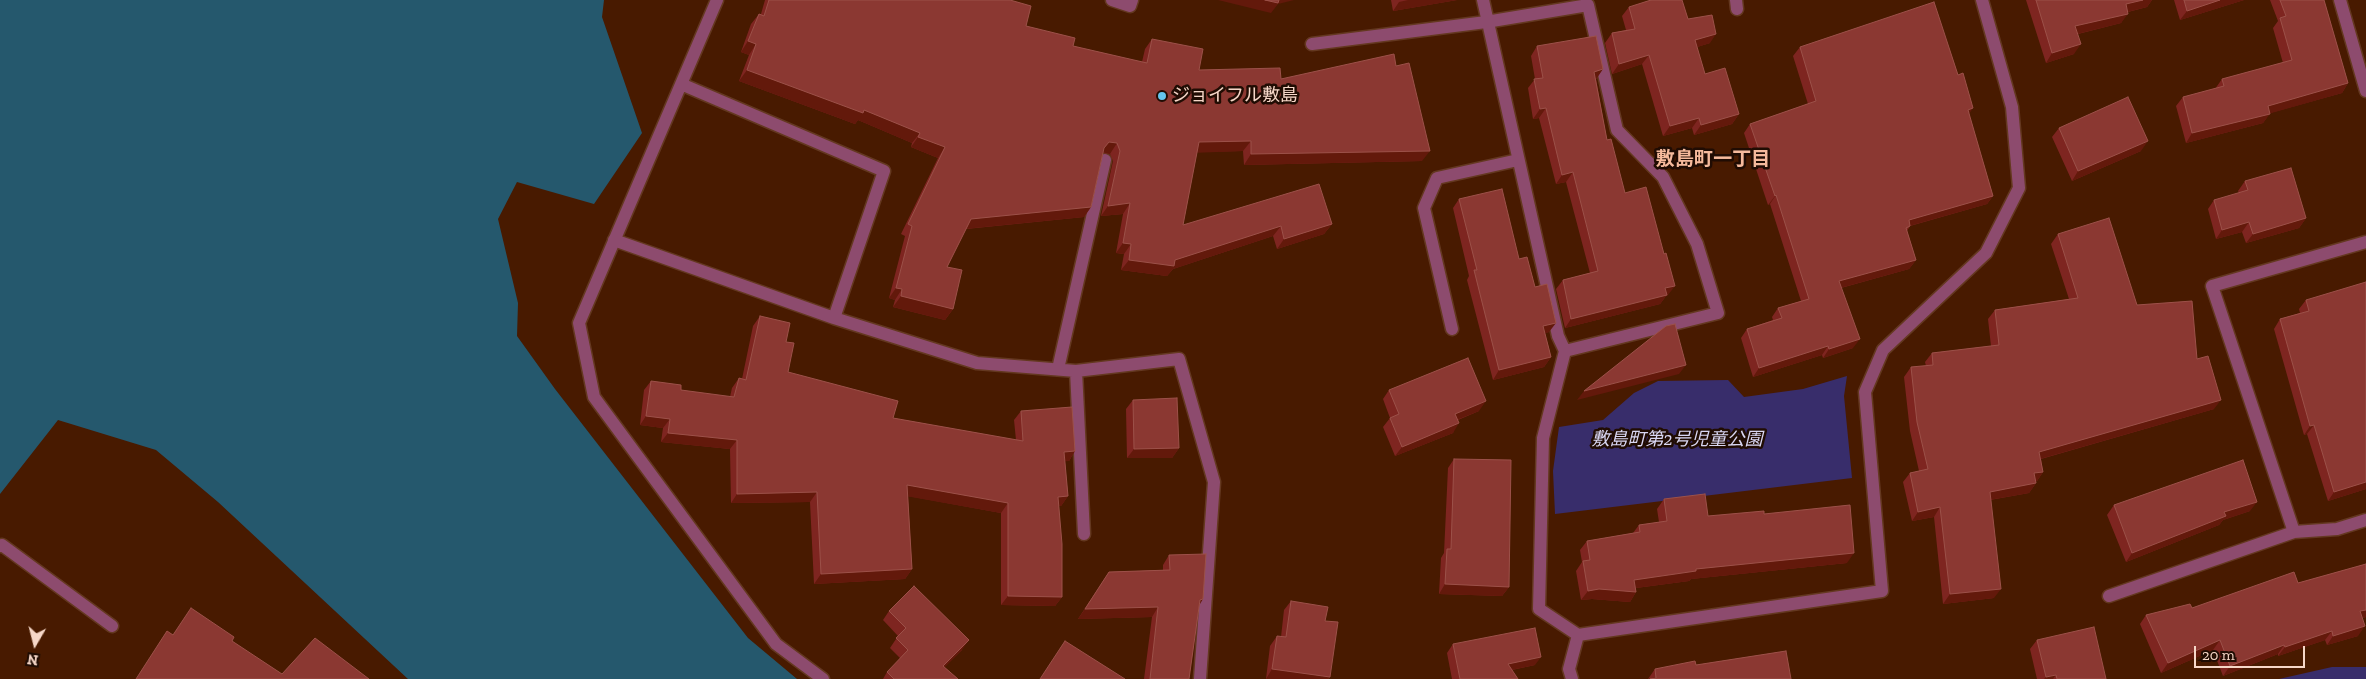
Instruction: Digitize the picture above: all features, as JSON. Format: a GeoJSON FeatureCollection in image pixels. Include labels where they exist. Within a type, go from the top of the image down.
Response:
{"type":"FeatureCollection","features":[{"type":"Feature","properties":{"kind":"street"},"geometry":{"type":"LineString","coordinates":[[717,0],[579,323],[594,396],[776,644],[823,679]]}},
{"type":"Feature","properties":{"kind":"street"},"geometry":{"type":"LineString","coordinates":[[1112,0],[1130,6],[1132,0]]}},
{"type":"Feature","properties":{"kind":"street"},"geometry":{"type":"LineString","coordinates":[[1483,0],[1486,22],[1558,336],[1565,351],[1543,438],[1539,610],[1578,636],[1882,591],[1865,392],[1882,350],[1986,253],[2019,188],[2012,107],[1982,0]]}},
{"type":"Feature","properties":{"kind":"street"},"geometry":{"type":"LineString","coordinates":[[2340,0],[2366,91]]}},
{"type":"Feature","properties":{"kind":"street"},"geometry":{"type":"LineString","coordinates":[[1312,44],[1486,22],[1588,5],[1617,130],[1663,177],[1697,244],[1718,313],[1565,351]]}},
{"type":"Feature","properties":{"kind":"street"},"geometry":{"type":"LineString","coordinates":[[681,84],[884,171],[834,318]]}},
{"type":"Feature","properties":{"kind":"street"},"geometry":{"type":"LineString","coordinates":[[1058,368],[1105,160]]}},
{"type":"Feature","properties":{"kind":"street"},"geometry":{"type":"LineString","coordinates":[[1452,329],[1424,208],[1436,178],[1518,160]]}},
{"type":"Feature","properties":{"kind":"street"},"geometry":{"type":"LineString","coordinates":[[614,240],[834,318],[977,363],[1058,368],[1076,371],[1178,359],[1214,482],[1200,679]]}},
{"type":"Feature","properties":{"kind":"street"},"geometry":{"type":"LineString","coordinates":[[2294,532],[2212,286],[2366,242]]}},
{"type":"Feature","properties":{"kind":"street"},"geometry":{"type":"LineString","coordinates":[[1076,371],[1084,534]]}},
{"type":"Feature","properties":{"kind":"street"},"geometry":{"type":"LineString","coordinates":[[2109,596],[2294,532],[2337,529],[2366,520]]}},
{"type":"Feature","properties":{"kind":"street"},"geometry":{"type":"LineString","coordinates":[[0,546],[2,545],[112,626]]}},
{"type":"Feature","properties":{"kind":"street"},"geometry":{"type":"LineString","coordinates":[[1572,679],[1569,669],[1578,636]]}},
{"type":"Feature","properties":{"kind":"green space","name":"敷島町第2号児童公園"},"geometry":{"type":"Polygon","coordinates":[[[1847,376],[1844,396],[1852,478],[1555,514],[1553,471],[1559,427],[1603,420],[1634,393],[1658,381],[1728,380],[1744,397],[1803,389],[1847,376]]]}},
{"type":"Feature","properties":{"kind":"green space"},"geometry":{"type":"Polygon","coordinates":[[[2332,667],[2366,667],[2366,679],[2279,679],[2332,667]]]}},
{"type":"Feature","properties":{"kind":"water"},"geometry":{"type":"Polygon","coordinates":[[[0,0],[604,0],[602,17],[642,133],[594,204],[517,182],[498,219],[518,303],[517,336],[555,389],[748,638],[797,679],[408,679],[218,502],[156,450],[58,420],[0,494],[0,0]]]}},
{"type":"Feature","properties":{"kind":"building"},"geometry":{"type":"Polygon","coordinates":[[[769,0],[1010,0],[1031,6],[1026,26],[1075,38],[1073,46],[1147,63],[1152,39],[1203,49],[1199,70],[1280,68],[1281,79],[1394,54],[1396,66],[1409,63],[1430,151],[1251,154],[1251,141],[1199,142],[1183,225],[1319,184],[1332,224],[1284,239],[1281,226],[1175,260],[1174,266],[1129,260],[1131,244],[1123,243],[1130,203],[1108,206],[1120,151],[1117,143],[1109,142],[1104,148],[1091,207],[971,219],[947,267],[962,270],[953,309],[901,296],[902,289],[896,288],[912,226],[908,224],[945,147],[918,137],[920,133],[864,110],[863,113],[747,70],[756,44],[748,41],[759,14],[764,16],[769,0]]]}},
{"type":"Feature","properties":{"kind":"building"},"geometry":{"type":"Polygon","coordinates":[[[1265,0],[1279,0],[1278,3],[1265,0]]]}},
{"type":"Feature","properties":{"kind":"building"},"geometry":{"type":"Polygon","coordinates":[[[1651,0],[1682,0],[1688,19],[1712,15],[1716,34],[1695,40],[1705,74],[1725,68],[1739,114],[1701,125],[1699,118],[1670,126],[1649,55],[1619,64],[1612,33],[1635,29],[1629,7],[1651,0]]]}},
{"type":"Feature","properties":{"kind":"building"},"geometry":{"type":"Polygon","coordinates":[[[2036,0],[2143,0],[2126,4],[2128,14],[2075,26],[2081,44],[2052,53],[2036,0]]]}},
{"type":"Feature","properties":{"kind":"building"},"geometry":{"type":"Polygon","coordinates":[[[2184,0],[2220,0],[2187,11],[2184,0]]]}},
{"type":"Feature","properties":{"kind":"building"},"geometry":{"type":"Polygon","coordinates":[[[2280,0],[2324,0],[2348,83],[2268,106],[2270,114],[2192,133],[2183,97],[2224,86],[2222,79],[2292,60],[2280,18],[2286,16],[2280,0]]]}},
{"type":"Feature","properties":{"kind":"building"},"geometry":{"type":"Polygon","coordinates":[[[1934,2],[1958,75],[1963,73],[1973,108],[1968,110],[1993,196],[1909,220],[1910,226],[1906,228],[1916,260],[1839,281],[1860,339],[1829,349],[1828,346],[1759,368],[1747,329],[1782,318],[1778,308],[1809,299],[1776,195],[1750,124],[1816,101],[1800,47],[1934,2]]]}},
{"type":"Feature","properties":{"kind":"building"},"geometry":{"type":"Polygon","coordinates":[[[1596,36],[1603,69],[1594,72],[1607,140],[1611,139],[1625,193],[1646,187],[1664,254],[1666,253],[1675,286],[1665,288],[1667,295],[1571,319],[1563,280],[1598,271],[1573,172],[1562,175],[1546,108],[1540,109],[1534,79],[1543,78],[1537,46],[1596,36]]]}},
{"type":"Feature","properties":{"kind":"building"},"geometry":{"type":"Polygon","coordinates":[[[2128,97],[2148,141],[2078,171],[2059,128],[2128,97]]]}},
{"type":"Feature","properties":{"kind":"building"},"geometry":{"type":"Polygon","coordinates":[[[2291,168],[2306,218],[2253,234],[2249,222],[2222,230],[2214,200],[2248,190],[2245,181],[2291,168]]]}},
{"type":"Feature","properties":{"kind":"building"},"geometry":{"type":"Polygon","coordinates":[[[1502,189],[1519,259],[1527,257],[1535,287],[1547,284],[1556,323],[1543,326],[1551,357],[1499,370],[1474,270],[1477,270],[1459,199],[1502,189]]]}},
{"type":"Feature","properties":{"kind":"building"},"geometry":{"type":"Polygon","coordinates":[[[2109,218],[2137,305],[2192,301],[2197,359],[2208,356],[2221,400],[2039,452],[2043,472],[2034,473],[2036,483],[1990,492],[2001,589],[1950,594],[1940,507],[1918,512],[1910,473],[1928,469],[1917,422],[1911,367],[1933,365],[1932,353],[1999,345],[1995,310],[2078,298],[2058,234],[2109,218]]]}},
{"type":"Feature","properties":{"kind":"building"},"geometry":{"type":"Polygon","coordinates":[[[2366,282],[2366,482],[2334,492],[2314,425],[2310,426],[2280,319],[2309,311],[2306,300],[2366,282]]]}},
{"type":"Feature","properties":{"kind":"building"},"geometry":{"type":"Polygon","coordinates":[[[760,316],[790,323],[786,342],[794,343],[788,372],[898,401],[893,418],[1023,441],[1021,411],[1072,407],[1075,451],[1064,452],[1068,496],[1058,497],[1062,544],[1062,597],[1008,596],[1008,503],[907,485],[912,569],[821,574],[817,492],[737,494],[737,440],[668,433],[670,419],[646,416],[651,381],[681,385],[681,390],[734,397],[739,378],[746,380],[760,316]]]}},
{"type":"Feature","properties":{"kind":"building"},"geometry":{"type":"Polygon","coordinates":[[[1675,324],[1686,365],[1584,391],[1666,326],[1675,324]]]}},
{"type":"Feature","properties":{"kind":"building"},"geometry":{"type":"Polygon","coordinates":[[[1468,358],[1486,401],[1455,414],[1459,423],[1402,447],[1390,418],[1399,414],[1389,390],[1468,358]]]}},
{"type":"Feature","properties":{"kind":"building"},"geometry":{"type":"Polygon","coordinates":[[[1177,398],[1179,448],[1134,449],[1133,400],[1177,398]]]}},
{"type":"Feature","properties":{"kind":"building"},"geometry":{"type":"Polygon","coordinates":[[[1454,459],[1511,460],[1509,587],[1445,584],[1447,549],[1451,549],[1454,459]]]}},
{"type":"Feature","properties":{"kind":"building"},"geometry":{"type":"Polygon","coordinates":[[[2243,460],[2257,502],[2224,512],[2226,516],[2132,553],[2114,505],[2243,460]]]}},
{"type":"Feature","properties":{"kind":"building"},"geometry":{"type":"Polygon","coordinates":[[[1705,494],[1708,516],[1764,511],[1764,514],[1850,505],[1854,553],[1696,569],[1696,571],[1634,580],[1636,592],[1599,589],[1588,591],[1583,561],[1590,560],[1587,541],[1640,532],[1639,525],[1667,521],[1664,499],[1705,494]]]}},
{"type":"Feature","properties":{"kind":"building"},"geometry":{"type":"Polygon","coordinates":[[[1206,554],[1203,599],[1200,600],[1189,679],[1150,679],[1158,607],[1085,609],[1109,572],[1170,570],[1169,555],[1206,554]]]}},
{"type":"Feature","properties":{"kind":"building"},"geometry":{"type":"Polygon","coordinates":[[[2366,564],[2366,610],[2360,611],[2365,626],[2333,636],[2332,631],[2285,647],[2284,645],[2230,666],[2220,640],[2168,663],[2146,615],[2190,604],[2192,608],[2294,572],[2298,583],[2366,564]]]}},
{"type":"Feature","properties":{"kind":"building"},"geometry":{"type":"Polygon","coordinates":[[[914,586],[969,640],[943,666],[958,679],[894,679],[887,672],[908,650],[896,638],[906,628],[889,611],[914,586]]]}},
{"type":"Feature","properties":{"kind":"building"},"geometry":{"type":"Polygon","coordinates":[[[1291,601],[1328,607],[1325,621],[1338,622],[1330,677],[1272,669],[1277,636],[1286,637],[1291,601]]]}},
{"type":"Feature","properties":{"kind":"building"},"geometry":{"type":"Polygon","coordinates":[[[191,608],[234,637],[232,641],[282,674],[315,638],[369,679],[136,679],[167,631],[173,635],[191,608]]]}},
{"type":"Feature","properties":{"kind":"building"},"geometry":{"type":"Polygon","coordinates":[[[2094,627],[2106,679],[2057,679],[2056,675],[2046,677],[2037,640],[2094,627]]]}},
{"type":"Feature","properties":{"kind":"building"},"geometry":{"type":"Polygon","coordinates":[[[1535,628],[1541,657],[1508,664],[1518,679],[1460,679],[1453,644],[1535,628]]]}},
{"type":"Feature","properties":{"kind":"building"},"geometry":{"type":"Polygon","coordinates":[[[1065,641],[1125,679],[1040,679],[1065,641]]]}},
{"type":"Feature","properties":{"kind":"building"},"geometry":{"type":"Polygon","coordinates":[[[1786,651],[1791,679],[1650,679],[1656,678],[1655,669],[1695,661],[1696,665],[1786,651]]]}},
{"type":"Feature","properties":{"kind":"place","name":"ジョイフル敷島"},"geometry":{"type":"Point","coordinates":[1162,96]}},
{"type":"Feature","properties":{"kind":"district","name":"敷島町一丁目"},"geometry":{"type":"Point","coordinates":[1713,160]}}]}
